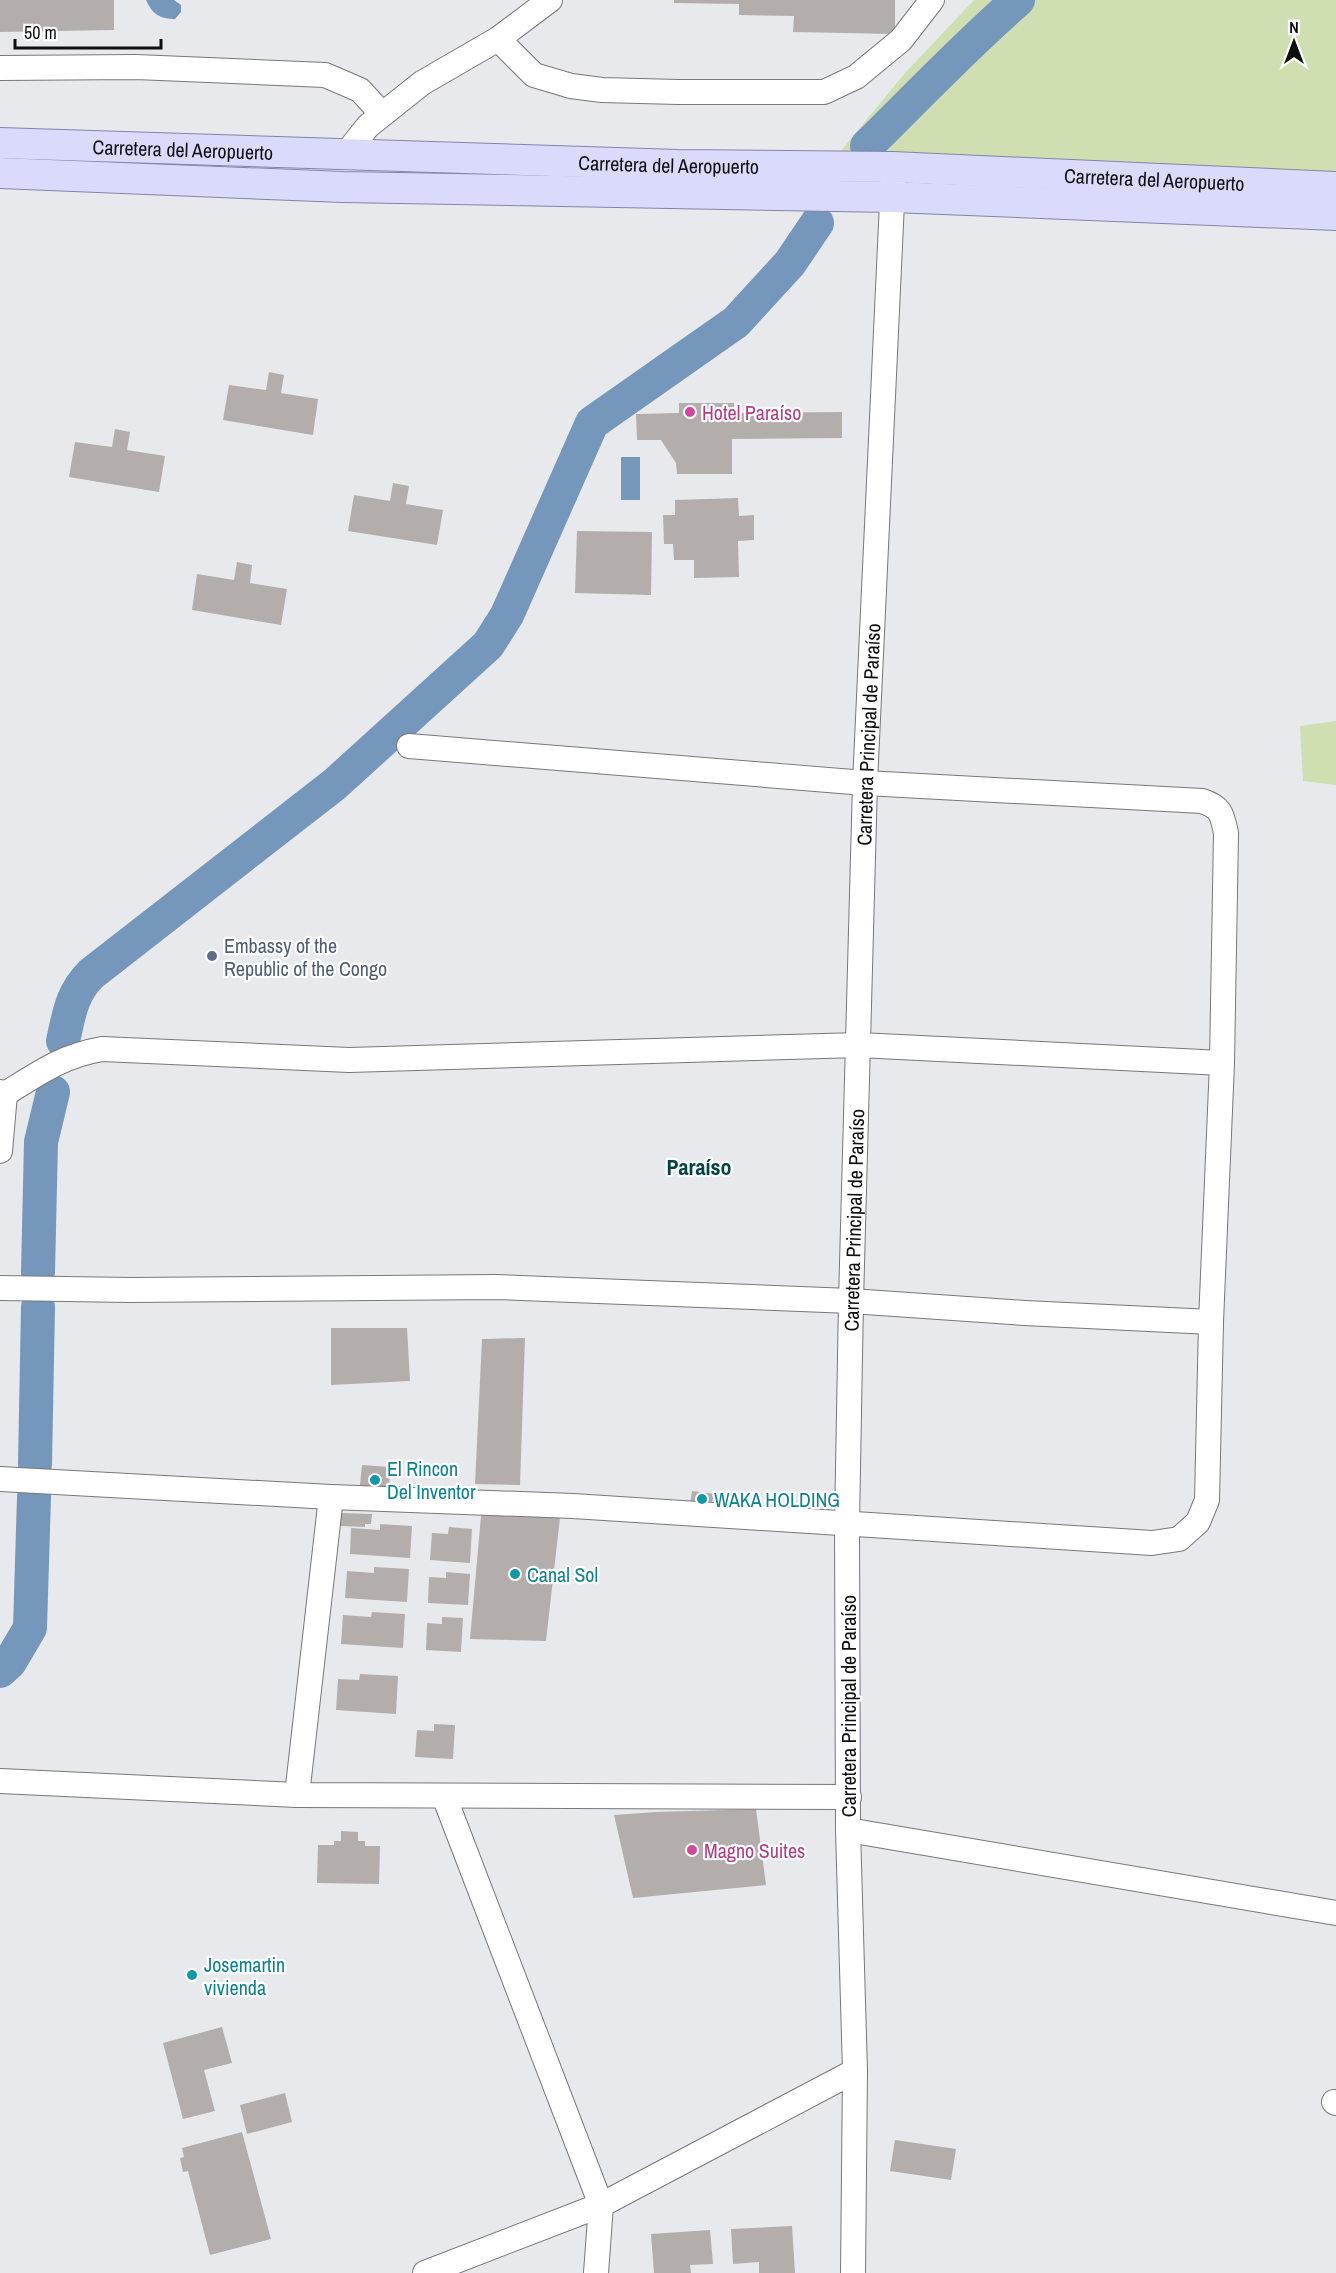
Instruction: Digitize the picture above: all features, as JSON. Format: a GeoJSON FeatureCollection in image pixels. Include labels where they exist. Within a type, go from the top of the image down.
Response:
{"type":"FeatureCollection","features":[{"type":"Feature","properties":{"kind":"main road","name":"Carretera del Aeropuerto"},"geometry":{"type":"LineString","coordinates":[[0,143],[678,165],[893,167],[1336,187]]}},
{"type":"Feature","properties":{"kind":"main road","name":"Carretera del Aeropuerto"},"geometry":{"type":"LineString","coordinates":[[0,173],[344,187],[892,197],[1336,214]]}},
{"type":"Feature","properties":{"kind":"street"},"geometry":{"type":"LineString","coordinates":[[345,155],[368,126],[422,83],[498,39],[550,0]]}},
{"type":"Feature","properties":{"kind":"street"},"geometry":{"type":"LineString","coordinates":[[498,39],[534,75],[571,86],[602,90],[678,92],[824,92],[856,77],[901,40],[932,0]]}},
{"type":"Feature","properties":{"kind":"street"},"geometry":{"type":"LineString","coordinates":[[0,68],[136,68],[324,75],[360,90],[382,114]]}},
{"type":"Feature","properties":{"kind":"street","name":"Carretera Principal de Paraíso"},"geometry":{"type":"LineString","coordinates":[[853,2273],[855,2071],[848,1830],[847,1524],[851,1301],[865,783],[893,167]]}},
{"type":"Feature","properties":{"kind":"street"},"geometry":{"type":"LineString","coordinates":[[0,1479],[331,1497],[573,1506],[1152,1544],[1179,1539],[1198,1522],[1207,1500],[1210,1322],[1222,1063],[1226,832],[1222,814],[1214,805],[1202,801],[865,783],[409,746]]}},
{"type":"Feature","properties":{"kind":"street"},"geometry":{"type":"LineString","coordinates":[[0,1151],[3,1093],[49,1066],[78,1053],[102,1049],[349,1060],[859,1045],[1222,1063]]}},
{"type":"Feature","properties":{"kind":"street"},"geometry":{"type":"LineString","coordinates":[[0,1288],[131,1290],[497,1287],[851,1301],[1024,1313],[1210,1322]]}},
{"type":"Feature","properties":{"kind":"street"},"geometry":{"type":"LineString","coordinates":[[297,1795],[331,1497]]}},
{"type":"Feature","properties":{"kind":"street"},"geometry":{"type":"LineString","coordinates":[[0,1780],[297,1795],[849,1797]]}},
{"type":"Feature","properties":{"kind":"street"},"geometry":{"type":"LineString","coordinates":[[444,1796],[601,2205],[596,2273]]}},
{"type":"Feature","properties":{"kind":"street"},"geometry":{"type":"LineString","coordinates":[[848,1830],[1336,1913]]}},
{"type":"Feature","properties":{"kind":"street"},"geometry":{"type":"LineString","coordinates":[[425,2273],[601,2205],[855,2071]]}},
{"type":"Feature","properties":{"kind":"green space"},"geometry":{"type":"Polygon","coordinates":[[[974,0],[1336,0],[1336,202],[807,192],[905,73],[974,0]]]}},
{"type":"Feature","properties":{"kind":"green space"},"geometry":{"type":"Polygon","coordinates":[[[1336,721],[1336,785],[1303,781],[1300,726],[1336,721]]]}},
{"type":"Feature","properties":{"kind":"water"},"geometry":{"type":"Polygon","coordinates":[[[146,0],[174,0],[181,5],[181,12],[175,19],[161,17],[151,9],[146,0]]]}},
{"type":"Feature","properties":{"kind":"water"},"geometry":{"type":"Polygon","coordinates":[[[621,457],[640,457],[640,500],[621,500],[621,457]]]}},
{"type":"Feature","properties":{"kind":"building"},"geometry":{"type":"Polygon","coordinates":[[[0,0],[114,0],[114,30],[0,32],[0,0]]]}},
{"type":"Feature","properties":{"kind":"building"},"geometry":{"type":"Polygon","coordinates":[[[674,0],[895,0],[895,34],[793,32],[794,16],[739,15],[739,4],[674,3],[674,0]]]}},
{"type":"Feature","properties":{"kind":"building"},"geometry":{"type":"Polygon","coordinates":[[[269,372],[284,375],[281,393],[318,399],[313,435],[223,420],[229,385],[266,390],[269,372]]]}},
{"type":"Feature","properties":{"kind":"building"},"geometry":{"type":"Polygon","coordinates":[[[679,403],[734,403],[734,413],[842,412],[842,438],[732,439],[732,474],[677,474],[676,463],[661,440],[637,440],[636,414],[679,413],[679,403]]]}},
{"type":"Feature","properties":{"kind":"building"},"geometry":{"type":"Polygon","coordinates":[[[115,429],[130,432],[127,450],[165,456],[159,492],[69,477],[75,442],[112,447],[115,429]]]}},
{"type":"Feature","properties":{"kind":"building"},"geometry":{"type":"Polygon","coordinates":[[[393,483],[409,486],[406,504],[443,510],[437,545],[348,531],[354,495],[390,501],[393,483]]]}},
{"type":"Feature","properties":{"kind":"building"},"geometry":{"type":"Polygon","coordinates":[[[738,498],[739,516],[754,515],[754,540],[738,541],[739,577],[694,578],[694,560],[674,560],[673,544],[664,544],[663,515],[675,515],[675,500],[738,498]]]}},
{"type":"Feature","properties":{"kind":"building"},"geometry":{"type":"Polygon","coordinates":[[[577,531],[652,532],[651,595],[575,593],[577,531]]]}},
{"type":"Feature","properties":{"kind":"building"},"geometry":{"type":"Polygon","coordinates":[[[237,562],[252,565],[250,583],[287,589],[281,625],[192,610],[197,574],[234,580],[237,562]]]}},
{"type":"Feature","properties":{"kind":"building"},"geometry":{"type":"Polygon","coordinates":[[[331,1328],[407,1328],[410,1381],[331,1385],[331,1328]]]}},
{"type":"Feature","properties":{"kind":"building"},"geometry":{"type":"Polygon","coordinates":[[[525,1338],[520,1485],[475,1484],[482,1339],[525,1338]]]}},
{"type":"Feature","properties":{"kind":"building","name":"El Rincon Del Inventor"},"geometry":{"type":"Polygon","coordinates":[[[362,1465],[390,1467],[389,1496],[359,1494],[362,1465]]]}},
{"type":"Feature","properties":{"kind":"building","name":"WAKA HOLDING"},"geometry":{"type":"Polygon","coordinates":[[[692,1491],[715,1494],[710,1507],[690,1505],[692,1491]]]}},
{"type":"Feature","properties":{"kind":"building","name":"Canal Sol"},"geometry":{"type":"Polygon","coordinates":[[[482,1505],[561,1509],[546,1641],[470,1639],[482,1505]]]}},
{"type":"Feature","properties":{"kind":"building"},"geometry":{"type":"Polygon","coordinates":[[[341,1513],[372,1514],[371,1524],[365,1524],[365,1527],[340,1526],[341,1513]]]}},
{"type":"Feature","properties":{"kind":"building"},"geometry":{"type":"Polygon","coordinates":[[[380,1524],[412,1526],[410,1558],[350,1554],[351,1528],[380,1530],[380,1524]]]}},
{"type":"Feature","properties":{"kind":"building"},"geometry":{"type":"Polygon","coordinates":[[[449,1527],[472,1529],[470,1563],[430,1560],[432,1533],[448,1534],[449,1527]]]}},
{"type":"Feature","properties":{"kind":"building"},"geometry":{"type":"Polygon","coordinates":[[[374,1567],[409,1569],[407,1602],[345,1598],[347,1571],[374,1573],[374,1567]]]}},
{"type":"Feature","properties":{"kind":"building"},"geometry":{"type":"Polygon","coordinates":[[[446,1572],[470,1574],[468,1605],[428,1603],[429,1577],[446,1578],[446,1572]]]}},
{"type":"Feature","properties":{"kind":"building"},"geometry":{"type":"Polygon","coordinates":[[[372,1612],[405,1614],[403,1648],[341,1644],[343,1615],[371,1617],[372,1612]]]}},
{"type":"Feature","properties":{"kind":"building"},"geometry":{"type":"Polygon","coordinates":[[[442,1617],[463,1618],[461,1652],[426,1650],[427,1623],[442,1624],[442,1617]]]}},
{"type":"Feature","properties":{"kind":"building"},"geometry":{"type":"Polygon","coordinates":[[[360,1674],[398,1676],[396,1714],[336,1710],[338,1679],[359,1680],[360,1674]]]}},
{"type":"Feature","properties":{"kind":"building"},"geometry":{"type":"Polygon","coordinates":[[[434,1724],[455,1725],[453,1759],[415,1757],[417,1730],[434,1731],[434,1724]]]}},
{"type":"Feature","properties":{"kind":"building","name":"Magno Suites"},"geometry":{"type":"Polygon","coordinates":[[[756,1809],[766,1885],[633,1898],[614,1815],[756,1809]]]}},
{"type":"Feature","properties":{"kind":"building"},"geometry":{"type":"Polygon","coordinates":[[[341,1831],[358,1832],[358,1841],[365,1841],[365,1846],[380,1846],[379,1884],[317,1883],[318,1845],[334,1845],[334,1841],[341,1841],[341,1831]]]}},
{"type":"Feature","properties":{"kind":"building"},"geometry":{"type":"Polygon","coordinates":[[[222,2027],[232,2063],[204,2070],[215,2111],[183,2119],[163,2043],[222,2027]]]}},
{"type":"Feature","properties":{"kind":"building"},"geometry":{"type":"Polygon","coordinates":[[[285,2093],[292,2122],[247,2134],[240,2105],[285,2093]]]}},
{"type":"Feature","properties":{"kind":"building"},"geometry":{"type":"Polygon","coordinates":[[[242,2132],[271,2239],[210,2255],[188,2171],[183,2172],[180,2158],[184,2157],[182,2148],[242,2132]]]}},
{"type":"Feature","properties":{"kind":"building"},"geometry":{"type":"Polygon","coordinates":[[[895,2140],[956,2149],[951,2180],[890,2171],[895,2140]]]}},
{"type":"Feature","properties":{"kind":"building"},"geometry":{"type":"Polygon","coordinates":[[[792,2226],[795,2273],[759,2273],[759,2262],[733,2264],[731,2229],[792,2226]]]}},
{"type":"Feature","properties":{"kind":"building"},"geometry":{"type":"Polygon","coordinates":[[[710,2230],[713,2264],[690,2265],[691,2273],[654,2273],[651,2234],[710,2230]]]}},
{"type":"Feature","properties":{"kind":"waterway"},"geometry":{"type":"LineString","coordinates":[[867,146],[960,53],[1018,0]]}},
{"type":"Feature","properties":{"kind":"waterway"},"geometry":{"type":"LineString","coordinates":[[63,1041],[75,997],[91,974],[335,784],[488,645],[507,615],[592,423],[736,322],[790,263],[817,223]]}},
{"type":"Feature","properties":{"kind":"waterway"},"geometry":{"type":"LineString","coordinates":[[38,1272],[41,1142],[53,1092]]}},
{"type":"Feature","properties":{"kind":"waterway"},"geometry":{"type":"LineString","coordinates":[[35,1464],[38,1307]]}},
{"type":"Feature","properties":{"kind":"waterway"},"geometry":{"type":"LineString","coordinates":[[0,1671],[10,1662],[30,1628],[34,1497]]}},
{"type":"Feature","properties":{"kind":"place","name":"Hotel Paraíso"},"geometry":{"type":"Point","coordinates":[690,412]}},
{"type":"Feature","properties":{"kind":"place","name":"Embassy of the Republic of the Congo"},"geometry":{"type":"Point","coordinates":[212,956]}},
{"type":"Feature","properties":{"kind":"place","name":"El Rincon Del Inventor"},"geometry":{"type":"Point","coordinates":[375,1480]}},
{"type":"Feature","properties":{"kind":"place","name":"WAKA HOLDING"},"geometry":{"type":"Point","coordinates":[702,1499]}},
{"type":"Feature","properties":{"kind":"place","name":"Canal Sol"},"geometry":{"type":"Point","coordinates":[515,1574]}},
{"type":"Feature","properties":{"kind":"place","name":"Magno Suites"},"geometry":{"type":"Point","coordinates":[692,1850]}},
{"type":"Feature","properties":{"kind":"place","name":"Josemartin vivienda"},"geometry":{"type":"Point","coordinates":[192,1975]}},
{"type":"Feature","properties":{"kind":"district","name":"Paraíso"},"geometry":{"type":"Point","coordinates":[699,1167]}}]}
